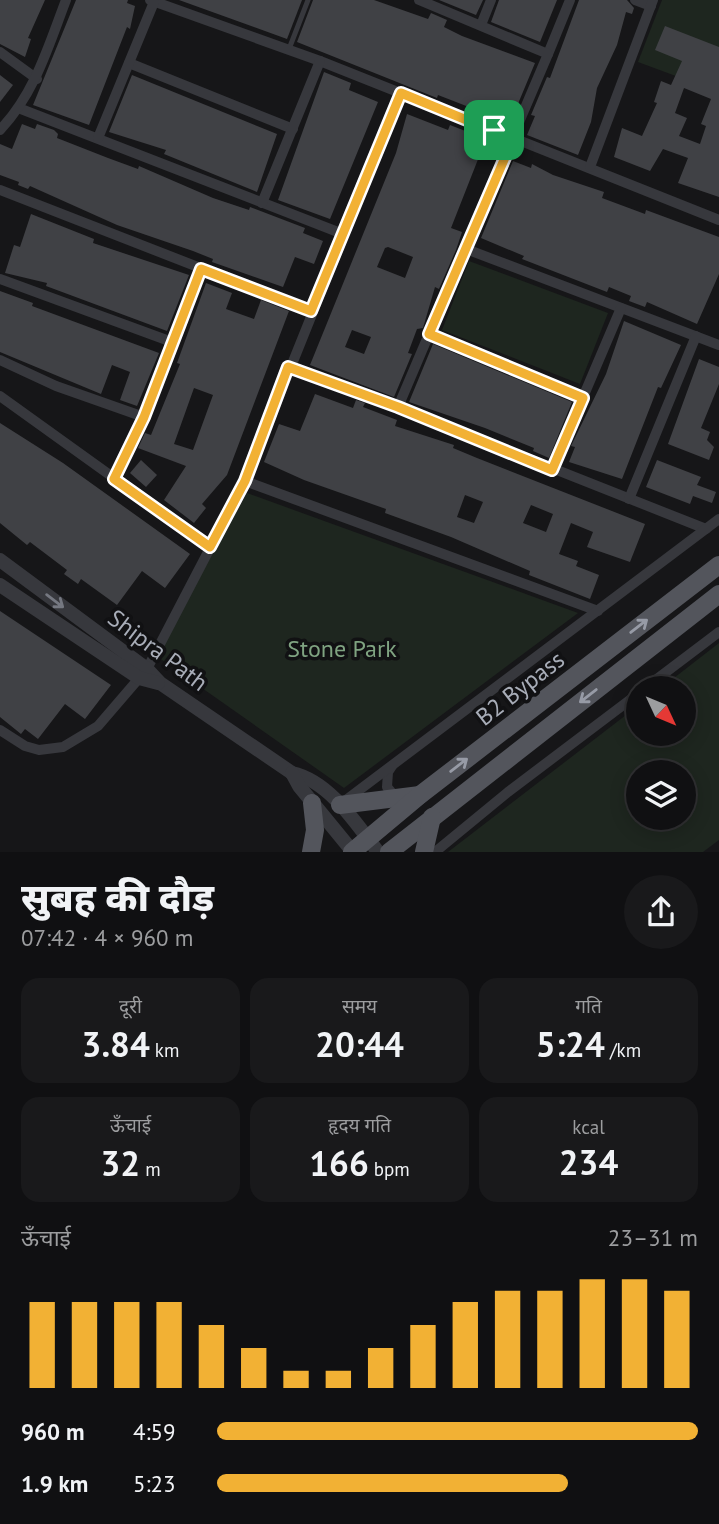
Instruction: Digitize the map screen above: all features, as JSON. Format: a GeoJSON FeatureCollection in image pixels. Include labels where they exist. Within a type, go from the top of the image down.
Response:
{"type":"FeatureCollection","features":[{"type":"Feature","properties":{"kind":"main road","name":"B2 Bypass"},"geometry":{"type":"LineString","coordinates":[[352,852],[373,845],[420,795],[719,565]]}},
{"type":"Feature","properties":{"kind":"main road","name":"B2 Bypass"},"geometry":{"type":"LineString","coordinates":[[389,852],[719,594]]}},
{"type":"Feature","properties":{"kind":"main road"},"geometry":{"type":"LineString","coordinates":[[340,805],[420,795]]}},
{"type":"Feature","properties":{"kind":"main road"},"geometry":{"type":"LineString","coordinates":[[311,852],[316,830],[312,803]]}},
{"type":"Feature","properties":{"kind":"main road"},"geometry":{"type":"LineString","coordinates":[[424,852],[432,817]]}},
{"type":"Feature","properties":{"kind":"street"},"geometry":{"type":"LineString","coordinates":[[0,130],[21,108],[37,79],[66,0]]}},
{"type":"Feature","properties":{"kind":"street"},"geometry":{"type":"LineString","coordinates":[[419,0],[548,54]]}},
{"type":"Feature","properties":{"kind":"street"},"geometry":{"type":"LineString","coordinates":[[481,26],[491,0]]}},
{"type":"Feature","properties":{"kind":"street"},"geometry":{"type":"LineString","coordinates":[[398,407],[570,0]]}},
{"type":"Feature","properties":{"kind":"street"},"geometry":{"type":"LineString","coordinates":[[590,167],[652,3],[635,0]]}},
{"type":"Feature","properties":{"kind":"street"},"geometry":{"type":"LineString","coordinates":[[98,138],[152,1],[320,61],[719,220]]}},
{"type":"Feature","properties":{"kind":"street"},"geometry":{"type":"LineString","coordinates":[[0,52],[37,79]]}},
{"type":"Feature","properties":{"kind":"street"},"geometry":{"type":"LineString","coordinates":[[262,203],[320,61]]}},
{"type":"Feature","properties":{"kind":"street"},"geometry":{"type":"LineString","coordinates":[[129,64],[293,129]]}},
{"type":"Feature","properties":{"kind":"street"},"geometry":{"type":"LineString","coordinates":[[0,730],[25,746],[38,750],[63,747],[98,726],[143,674],[245,481],[288,367],[401,93]]}},
{"type":"Feature","properties":{"kind":"street"},"geometry":{"type":"LineString","coordinates":[[21,108],[343,234]]}},
{"type":"Feature","properties":{"kind":"street"},"geometry":{"type":"LineString","coordinates":[[0,190],[311,311]]}},
{"type":"Feature","properties":{"kind":"street"},"geometry":{"type":"LineString","coordinates":[[466,249],[719,345]]}},
{"type":"Feature","properties":{"kind":"street"},"geometry":{"type":"LineString","coordinates":[[114,479],[144,417],[201,269]]}},
{"type":"Feature","properties":{"kind":"street"},"geometry":{"type":"LineString","coordinates":[[0,279],[172,342]]}},
{"type":"Feature","properties":{"kind":"street"},"geometry":{"type":"LineString","coordinates":[[552,470],[621,308]]}},
{"type":"Feature","properties":{"kind":"street"},"geometry":{"type":"LineString","coordinates":[[429,334],[583,398]]}},
{"type":"Feature","properties":{"kind":"street"},"geometry":{"type":"LineString","coordinates":[[629,499],[696,336]]}},
{"type":"Feature","properties":{"kind":"street"},"geometry":{"type":"LineString","coordinates":[[0,360],[56,386],[144,417]]}},
{"type":"Feature","properties":{"kind":"street"},"geometry":{"type":"LineString","coordinates":[[288,367],[398,407],[706,529]]}},
{"type":"Feature","properties":{"kind":"street"},"geometry":{"type":"LineString","coordinates":[[0,396],[210,547]]}},
{"type":"Feature","properties":{"kind":"street"},"geometry":{"type":"LineString","coordinates":[[245,481],[598,611]]}},
{"type":"Feature","properties":{"kind":"street"},"geometry":{"type":"LineString","coordinates":[[340,805],[719,519]]}},
{"type":"Feature","properties":{"kind":"street","name":"Shipra Path"},"geometry":{"type":"LineString","coordinates":[[0,560],[143,674],[292,773],[312,803],[352,852]]}},
{"type":"Feature","properties":{"kind":"street"},"geometry":{"type":"LineString","coordinates":[[0,585],[143,674]]}},
{"type":"Feature","properties":{"kind":"street"},"geometry":{"type":"LineString","coordinates":[[661,676],[719,632]]}},
{"type":"Feature","properties":{"kind":"street"},"geometry":{"type":"LineString","coordinates":[[435,852],[626,703]]}},
{"type":"Feature","properties":{"kind":"street"},"geometry":{"type":"LineString","coordinates":[[394,764],[386,780],[387,787],[397,799]]}},
{"type":"Feature","properties":{"kind":"street","name":"Shipra Path"},"geometry":{"type":"LineString","coordinates":[[292,773],[307,776],[340,805],[373,845]]}},
{"type":"Feature","properties":{"kind":"lane"},"geometry":{"type":"LineString","coordinates":[[289,50],[308,0]]}},
{"type":"Feature","properties":{"kind":"green space"},"geometry":{"type":"Polygon","coordinates":[[[662,0],[719,0],[719,92],[638,62],[662,0]]]}},
{"type":"Feature","properties":{"kind":"green space"},"geometry":{"type":"Polygon","coordinates":[[[469,261],[608,313],[580,384],[442,330],[469,261]]]}},
{"type":"Feature","properties":{"kind":"green space","name":"Stone Park"},"geometry":{"type":"Polygon","coordinates":[[[247,493],[578,613],[344,788],[155,655],[247,493]]]}},
{"type":"Feature","properties":{"kind":"green space"},"geometry":{"type":"Polygon","coordinates":[[[719,643],[719,840],[703,852],[448,852],[626,715],[626,746],[696,746],[696,676],[676,676],[719,643]]]}},
{"type":"Feature","properties":{"kind":"building"},"geometry":{"type":"Polygon","coordinates":[[[0,0],[45,0],[28,38],[31,39],[25,57],[0,44],[0,0]]]}},
{"type":"Feature","properties":{"kind":"building"},"geometry":{"type":"Polygon","coordinates":[[[76,0],[128,0],[127,3],[135,6],[130,29],[127,27],[89,125],[33,105],[76,0]]]}},
{"type":"Feature","properties":{"kind":"building"},"geometry":{"type":"Polygon","coordinates":[[[179,0],[302,0],[287,39],[179,0]]]}},
{"type":"Feature","properties":{"kind":"building"},"geometry":{"type":"Polygon","coordinates":[[[313,0],[374,0],[428,19],[431,13],[447,20],[444,27],[462,36],[535,63],[510,123],[438,95],[437,98],[297,42],[313,0]]]}},
{"type":"Feature","properties":{"kind":"building"},"geometry":{"type":"Polygon","coordinates":[[[439,0],[483,0],[476,15],[439,0]]]}},
{"type":"Feature","properties":{"kind":"building"},"geometry":{"type":"Polygon","coordinates":[[[499,0],[557,0],[540,42],[491,22],[499,0]]]}},
{"type":"Feature","properties":{"kind":"building"},"geometry":{"type":"Polygon","coordinates":[[[579,0],[627,0],[634,8],[632,14],[626,12],[617,45],[597,88],[591,122],[578,155],[527,135],[535,116],[531,115],[547,77],[550,78],[579,0]]]}},
{"type":"Feature","properties":{"kind":"building"},"geometry":{"type":"Polygon","coordinates":[[[665,26],[719,47],[719,197],[678,183],[688,158],[663,149],[650,171],[614,157],[622,128],[642,136],[657,103],[654,102],[661,81],[671,85],[682,61],[655,50],[665,26]],[[684,88],[675,113],[687,118],[679,136],[700,144],[706,126],[701,124],[711,99],[684,88]]]}},
{"type":"Feature","properties":{"kind":"building"},"geometry":{"type":"Polygon","coordinates":[[[324,72],[351,83],[349,90],[378,102],[330,219],[278,200],[324,72]]]}},
{"type":"Feature","properties":{"kind":"building"},"geometry":{"type":"Polygon","coordinates":[[[0,75],[13,85],[0,102],[0,75]]]}},
{"type":"Feature","properties":{"kind":"building"},"geometry":{"type":"Polygon","coordinates":[[[132,75],[277,134],[257,192],[164,154],[166,150],[109,132],[132,75]]]}},
{"type":"Feature","properties":{"kind":"building"},"geometry":{"type":"Polygon","coordinates":[[[407,114],[448,130],[450,125],[486,139],[451,228],[462,232],[456,250],[439,289],[435,287],[423,328],[417,329],[408,353],[412,354],[394,397],[310,365],[396,153],[407,114]],[[385,248],[377,267],[405,278],[413,257],[385,248]],[[352,330],[345,347],[364,354],[371,337],[352,330]]]}},
{"type":"Feature","properties":{"kind":"building"},"geometry":{"type":"Polygon","coordinates":[[[22,124],[35,129],[37,124],[54,130],[58,134],[57,138],[108,158],[138,169],[139,166],[213,198],[249,210],[250,207],[305,228],[303,233],[323,241],[314,264],[295,257],[283,287],[212,262],[213,259],[193,251],[117,225],[30,186],[28,189],[18,185],[19,182],[0,175],[0,144],[12,149],[22,124]]]}},
{"type":"Feature","properties":{"kind":"building"},"geometry":{"type":"Polygon","coordinates":[[[513,161],[531,168],[532,164],[553,175],[604,192],[602,198],[645,214],[646,210],[719,237],[719,274],[697,324],[647,302],[645,307],[629,301],[631,296],[609,287],[607,292],[522,259],[524,256],[481,238],[513,161]]]}},
{"type":"Feature","properties":{"kind":"building"},"geometry":{"type":"Polygon","coordinates":[[[31,214],[94,239],[93,243],[189,275],[167,331],[46,286],[47,283],[5,273],[14,245],[20,247],[31,214]]]}},
{"type":"Feature","properties":{"kind":"building"},"geometry":{"type":"Polygon","coordinates":[[[206,283],[232,293],[226,309],[254,319],[261,300],[289,311],[227,475],[202,504],[206,508],[194,523],[164,500],[186,466],[138,448],[145,433],[151,435],[180,364],[177,363],[206,283]],[[194,388],[174,444],[193,450],[213,395],[194,388]]]}},
{"type":"Feature","properties":{"kind":"building"},"geometry":{"type":"Polygon","coordinates":[[[0,291],[33,303],[32,306],[159,353],[137,406],[120,400],[130,372],[112,365],[101,394],[0,352],[0,291]]]}},
{"type":"Feature","properties":{"kind":"building"},"geometry":{"type":"Polygon","coordinates":[[[624,321],[681,345],[661,388],[658,387],[622,479],[569,462],[575,447],[571,446],[606,374],[624,321]]]}},
{"type":"Feature","properties":{"kind":"building"},"geometry":{"type":"Polygon","coordinates":[[[433,344],[572,402],[549,458],[533,451],[534,448],[485,428],[409,402],[433,344]]]}},
{"type":"Feature","properties":{"kind":"building"},"geometry":{"type":"Polygon","coordinates":[[[699,359],[719,367],[719,384],[701,428],[710,432],[707,440],[714,447],[709,460],[668,444],[699,359]]]}},
{"type":"Feature","properties":{"kind":"building"},"geometry":{"type":"Polygon","coordinates":[[[315,394],[353,408],[356,400],[365,403],[363,407],[397,420],[395,426],[454,445],[453,448],[477,458],[645,524],[630,562],[587,547],[593,532],[571,523],[559,554],[578,561],[576,566],[599,575],[590,599],[529,575],[530,571],[451,537],[385,513],[386,509],[304,480],[264,462],[279,424],[300,431],[315,394]],[[465,495],[457,517],[474,523],[483,502],[465,495]],[[531,505],[523,523],[546,532],[553,514],[531,505]]]}},
{"type":"Feature","properties":{"kind":"building"},"geometry":{"type":"Polygon","coordinates":[[[0,423],[63,463],[190,554],[165,588],[142,571],[117,605],[81,579],[78,584],[64,574],[67,570],[30,542],[27,545],[0,523],[0,423]]]}},
{"type":"Feature","properties":{"kind":"building"},"geometry":{"type":"Polygon","coordinates":[[[141,460],[157,475],[146,487],[130,473],[141,460]]]}},
{"type":"Feature","properties":{"kind":"building"},"geometry":{"type":"Polygon","coordinates":[[[657,460],[701,477],[697,485],[716,492],[712,503],[693,496],[690,504],[646,487],[657,460]]]}},
{"type":"Feature","properties":{"kind":"building"},"geometry":{"type":"Polygon","coordinates":[[[0,611],[111,685],[85,719],[65,704],[38,739],[25,729],[21,734],[0,717],[0,611]]]}},
{"type":"Feature","properties":{"kind":"route"},"geometry":{"type":"LineString","coordinates":[[401,93],[494,130],[513,139],[429,334],[583,398],[552,470],[398,407],[288,367],[245,481],[210,547],[114,479],[144,417],[201,269],[311,311],[401,93]]}}]}
